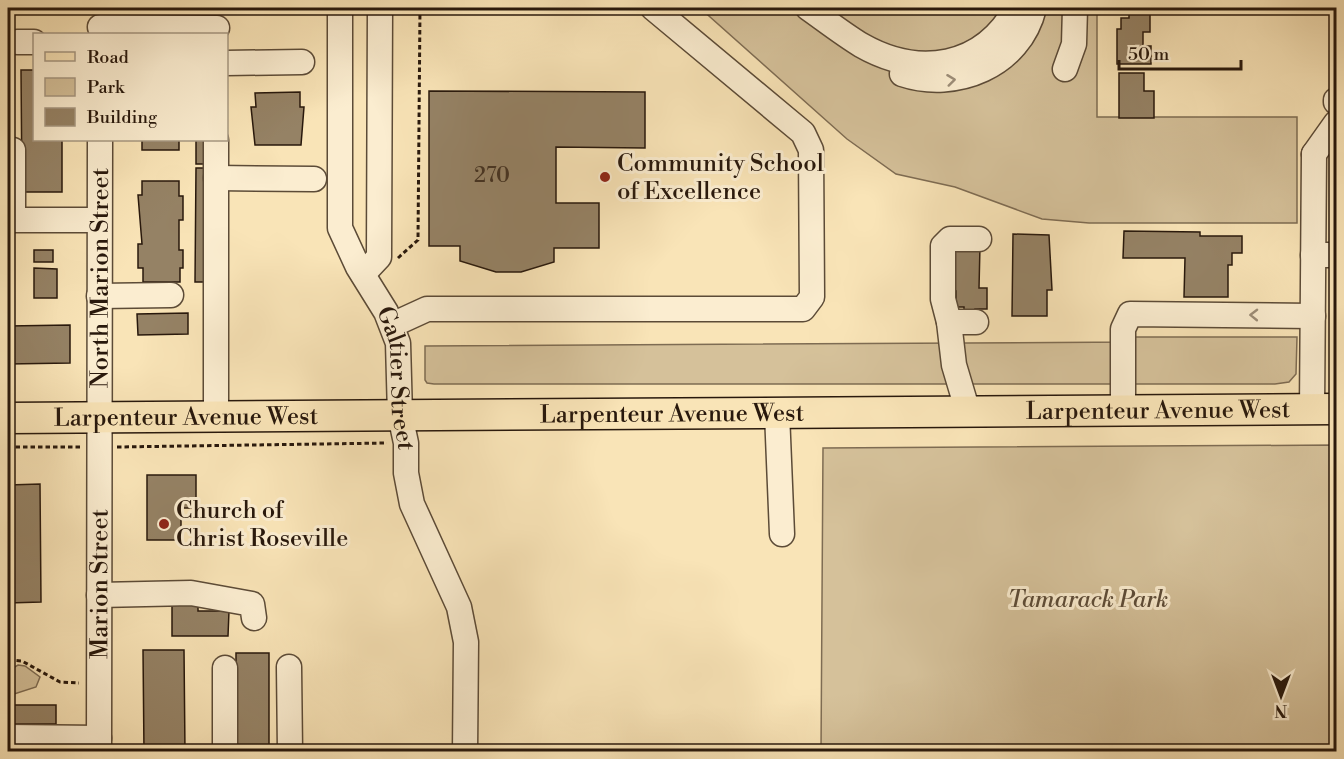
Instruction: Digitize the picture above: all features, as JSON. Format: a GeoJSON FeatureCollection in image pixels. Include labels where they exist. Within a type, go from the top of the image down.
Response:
{"type":"FeatureCollection","features":[{"type":"Feature","properties":{"kind":"main road","name":"Larpenteur Avenue West"},"geometry":{"type":"LineString","coordinates":[[8,418],[1324,409]]}},
{"type":"Feature","properties":{"kind":"street","name":"Galtier Street"},"geometry":{"type":"LineString","coordinates":[[340,8],[340,228],[392,325],[398,343],[401,368],[400,415],[406,443],[406,473],[412,504],[459,607],[466,642],[465,752]]}},
{"type":"Feature","properties":{"kind":"street"},"geometry":{"type":"LineString","coordinates":[[363,274],[379,257],[380,8]]}},
{"type":"Feature","properties":{"kind":"street"},"geometry":{"type":"LineString","coordinates":[[392,325],[427,309],[802,309],[812,297],[811,150],[802,133],[653,8]]}},
{"type":"Feature","properties":{"kind":"street"},"geometry":{"type":"LineString","coordinates":[[808,8],[862,45],[906,62],[928,64],[956,60],[977,52],[1007,24],[1016,8]]}},
{"type":"Feature","properties":{"kind":"street"},"geometry":{"type":"LineString","coordinates":[[862,45],[873,59],[895,72],[928,81],[962,78],[979,72],[1008,52],[1020,40],[1031,21],[1034,8]]}},
{"type":"Feature","properties":{"kind":"street"},"geometry":{"type":"LineString","coordinates":[[1065,69],[1074,44],[1075,8]]}},
{"type":"Feature","properties":{"kind":"street"},"geometry":{"type":"LineString","coordinates":[[100,23],[217,23]]}},
{"type":"Feature","properties":{"kind":"street"},"geometry":{"type":"LineString","coordinates":[[228,63],[302,62]]}},
{"type":"Feature","properties":{"kind":"street"},"geometry":{"type":"LineString","coordinates":[[1324,409],[1312,316],[1325,255],[1325,154],[1336,123]]}},
{"type":"Feature","properties":{"kind":"street","name":"North Marion Street"},"geometry":{"type":"LineString","coordinates":[[99,418],[100,141]]}},
{"type":"Feature","properties":{"kind":"street"},"geometry":{"type":"LineString","coordinates":[[216,141],[216,417]]}},
{"type":"Feature","properties":{"kind":"street"},"geometry":{"type":"LineString","coordinates":[[13,150],[13,220],[99,220]]}},
{"type":"Feature","properties":{"kind":"street"},"geometry":{"type":"LineString","coordinates":[[216,178],[314,178]]}},
{"type":"Feature","properties":{"kind":"street"},"geometry":{"type":"LineString","coordinates":[[968,412],[954,364],[949,322],[943,299],[944,242],[950,239],[979,239]]}},
{"type":"Feature","properties":{"kind":"street"},"geometry":{"type":"LineString","coordinates":[[99,296],[171,295]]}},
{"type":"Feature","properties":{"kind":"street"},"geometry":{"type":"LineString","coordinates":[[1123,410],[1123,329],[1126,319],[1135,313],[1312,316]]}},
{"type":"Feature","properties":{"kind":"street"},"geometry":{"type":"LineString","coordinates":[[949,322],[976,322]]}},
{"type":"Feature","properties":{"kind":"street"},"geometry":{"type":"LineString","coordinates":[[777,413],[782,534]]}},
{"type":"Feature","properties":{"kind":"street","name":"Marion Street"},"geometry":{"type":"LineString","coordinates":[[99,418],[99,745]]}},
{"type":"Feature","properties":{"kind":"street"},"geometry":{"type":"LineString","coordinates":[[99,595],[191,593],[252,603],[254,618]]}},
{"type":"Feature","properties":{"kind":"street"},"geometry":{"type":"LineString","coordinates":[[289,667],[290,752]]}},
{"type":"Feature","properties":{"kind":"street"},"geometry":{"type":"LineString","coordinates":[[225,668],[225,752]]}},
{"type":"Feature","properties":{"kind":"street"},"geometry":{"type":"LineString","coordinates":[[8,736],[99,745]]}},
{"type":"Feature","properties":{"kind":"path"},"geometry":{"type":"LineString","coordinates":[[396,260],[418,240],[420,8]]}},
{"type":"Feature","properties":{"kind":"path"},"geometry":{"type":"LineString","coordinates":[[117,447],[389,443]]}},
{"type":"Feature","properties":{"kind":"path"},"geometry":{"type":"LineString","coordinates":[[8,447],[82,447]]}},
{"type":"Feature","properties":{"kind":"path"},"geometry":{"type":"LineString","coordinates":[[9,660],[22,661],[60,682],[86,683]]}},
{"type":"Feature","properties":{"kind":"green space"},"geometry":{"type":"Polygon","coordinates":[[[700,8],[1097,8],[1097,117],[1297,117],[1297,223],[1089,223],[1042,219],[955,187],[896,174],[847,139],[700,8]]]}},
{"type":"Feature","properties":{"kind":"green space"},"geometry":{"type":"Polygon","coordinates":[[[1134,337],[1297,337],[1296,374],[1289,382],[1275,384],[434,384],[427,383],[425,380],[425,346],[1134,342],[1134,337]]]}},
{"type":"Feature","properties":{"kind":"green space","name":"Tamarack Park"},"geometry":{"type":"Polygon","coordinates":[[[1336,445],[1336,751],[821,751],[823,448],[1336,445]]]}},
{"type":"Feature","properties":{"kind":"green space"},"geometry":{"type":"Polygon","coordinates":[[[18,665],[25,666],[40,677],[36,687],[8,696],[8,671],[18,665]]]}},
{"type":"Feature","properties":{"kind":"building"},"geometry":{"type":"Polygon","coordinates":[[[8,8],[60,8],[60,10],[32,10],[32,13],[24,13],[24,10],[8,10],[8,8]]]}},
{"type":"Feature","properties":{"kind":"building"},"geometry":{"type":"Polygon","coordinates":[[[1129,8],[1150,8],[1150,32],[1143,32],[1143,46],[1151,46],[1151,64],[1117,64],[1117,29],[1121,29],[1121,18],[1129,18],[1129,8]]]}},
{"type":"Feature","properties":{"kind":"building"},"geometry":{"type":"Polygon","coordinates":[[[21,70],[33,70],[33,141],[62,141],[62,192],[22,192],[21,70]]]}},
{"type":"Feature","properties":{"kind":"building"},"geometry":{"type":"Polygon","coordinates":[[[1119,73],[1144,73],[1144,91],[1154,91],[1154,118],[1119,118],[1119,73]]]}},
{"type":"Feature","properties":{"kind":"building"},"geometry":{"type":"Polygon","coordinates":[[[429,91],[645,92],[645,148],[556,147],[556,203],[599,203],[599,248],[554,248],[554,262],[521,272],[496,272],[460,261],[460,246],[429,246],[429,91]]]}},
{"type":"Feature","properties":{"kind":"building"},"geometry":{"type":"Polygon","coordinates":[[[300,92],[300,107],[304,107],[301,145],[255,145],[251,107],[256,107],[255,93],[300,92]]]}},
{"type":"Feature","properties":{"kind":"building"},"geometry":{"type":"Polygon","coordinates":[[[142,141],[179,141],[179,150],[142,150],[142,141]]]}},
{"type":"Feature","properties":{"kind":"building"},"geometry":{"type":"Polygon","coordinates":[[[196,141],[214,141],[213,164],[196,164],[196,141]]]}},
{"type":"Feature","properties":{"kind":"building"},"geometry":{"type":"Polygon","coordinates":[[[196,168],[213,168],[212,282],[195,282],[196,168]]]}},
{"type":"Feature","properties":{"kind":"building"},"geometry":{"type":"Polygon","coordinates":[[[142,181],[179,181],[179,196],[183,196],[183,220],[179,220],[179,250],[183,250],[180,282],[143,282],[143,268],[138,268],[138,244],[142,244],[138,195],[142,195],[142,181]]]}},
{"type":"Feature","properties":{"kind":"building"},"geometry":{"type":"Polygon","coordinates":[[[1124,231],[1200,232],[1200,236],[1242,236],[1242,253],[1232,253],[1232,265],[1228,265],[1228,297],[1184,297],[1185,258],[1123,258],[1124,231]]]}},
{"type":"Feature","properties":{"kind":"building"},"geometry":{"type":"Polygon","coordinates":[[[1013,234],[1049,235],[1052,290],[1047,290],[1047,316],[1012,316],[1013,234]]]}},
{"type":"Feature","properties":{"kind":"building"},"geometry":{"type":"Polygon","coordinates":[[[949,246],[980,246],[979,288],[987,288],[987,309],[975,309],[975,314],[964,314],[964,307],[956,307],[956,291],[949,290],[949,246]]]}},
{"type":"Feature","properties":{"kind":"building"},"geometry":{"type":"Polygon","coordinates":[[[34,250],[53,250],[53,262],[34,262],[34,250]]]}},
{"type":"Feature","properties":{"kind":"building"},"geometry":{"type":"Polygon","coordinates":[[[34,268],[57,269],[57,298],[34,298],[34,268]]]}},
{"type":"Feature","properties":{"kind":"building"},"geometry":{"type":"Polygon","coordinates":[[[188,313],[188,334],[138,335],[137,314],[188,313]]]}},
{"type":"Feature","properties":{"kind":"building"},"geometry":{"type":"Polygon","coordinates":[[[70,325],[70,363],[8,364],[8,326],[70,325]]]}},
{"type":"Feature","properties":{"kind":"building","name":"Church of Christ Roseville"},"geometry":{"type":"Polygon","coordinates":[[[147,475],[196,475],[196,508],[181,508],[181,540],[147,540],[147,475]]]}},
{"type":"Feature","properties":{"kind":"building"},"geometry":{"type":"Polygon","coordinates":[[[40,484],[41,602],[8,603],[8,485],[40,484]]]}},
{"type":"Feature","properties":{"kind":"building"},"geometry":{"type":"Polygon","coordinates":[[[172,602],[198,602],[198,611],[229,611],[228,636],[172,636],[172,602]]]}},
{"type":"Feature","properties":{"kind":"building"},"geometry":{"type":"Polygon","coordinates":[[[143,650],[184,650],[185,752],[144,752],[143,650]]]}},
{"type":"Feature","properties":{"kind":"building"},"geometry":{"type":"Polygon","coordinates":[[[236,653],[269,653],[269,752],[236,752],[236,653]]]}},
{"type":"Feature","properties":{"kind":"building"},"geometry":{"type":"Polygon","coordinates":[[[8,705],[56,705],[56,724],[8,724],[8,705]]]}},
{"type":"Feature","properties":{"kind":"place","name":"Community School of Excellence"},"geometry":{"type":"Point","coordinates":[605,177]}},
{"type":"Feature","properties":{"kind":"place","name":"Church of Christ Roseville"},"geometry":{"type":"Point","coordinates":[164,524]}}]}
